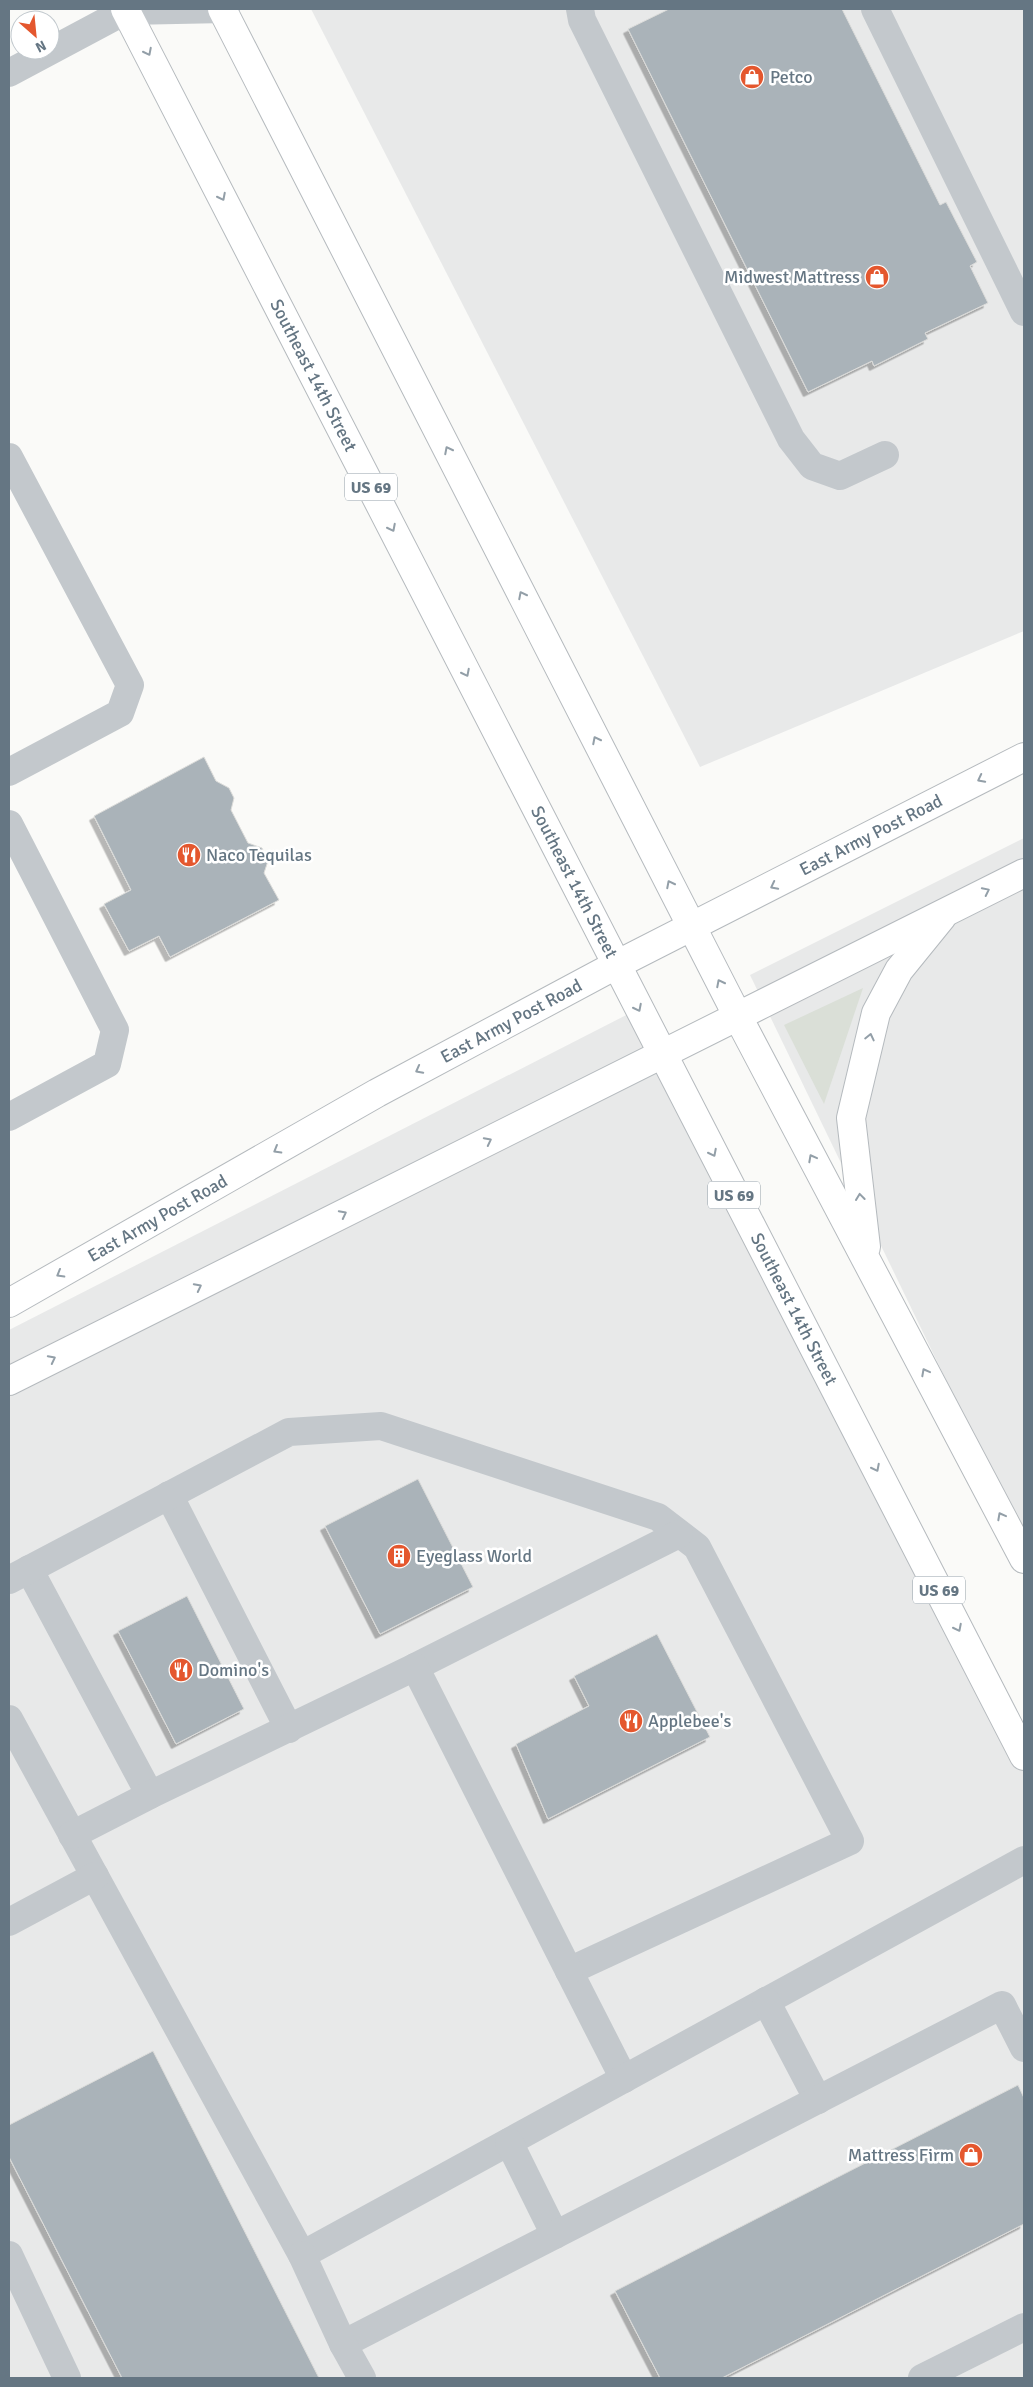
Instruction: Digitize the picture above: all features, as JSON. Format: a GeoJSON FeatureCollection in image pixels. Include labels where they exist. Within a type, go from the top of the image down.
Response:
{"type":"FeatureCollection","features":[{"type":"Feature","properties":{"kind":"main road","name":"Southeast 14th Street"},"geometry":{"type":"LineString","coordinates":[[127,9],[662,1055],[1024,1756]]}},
{"type":"Feature","properties":{"kind":"main road"},"geometry":{"type":"LineString","coordinates":[[224,9],[692,928],[1024,1559]]}},
{"type":"Feature","properties":{"kind":"main road","name":"East Army Post Road"},"geometry":{"type":"LineString","coordinates":[[9,1302],[377,1093],[616,965],[692,928],[1024,757]]}},
{"type":"Feature","properties":{"kind":"main road"},"geometry":{"type":"LineString","coordinates":[[9,1381],[1024,873]]}},
{"type":"Feature","properties":{"kind":"main road"},"geometry":{"type":"LineString","coordinates":[[868,1263],[851,1118],[876,1014],[899,970],[948,910]]}},
{"type":"Feature","properties":{"kind":"street"},"geometry":{"type":"LineString","coordinates":[[9,73],[127,9],[224,9]]}},
{"type":"Feature","properties":{"kind":"street"},"geometry":{"type":"LineString","coordinates":[[580,9],[582,20],[791,439],[812,466],[840,476],[884,455]]}},
{"type":"Feature","properties":{"kind":"street"},"geometry":{"type":"LineString","coordinates":[[876,9],[1024,312]]}},
{"type":"Feature","properties":{"kind":"street"},"geometry":{"type":"LineString","coordinates":[[9,457],[130,685],[120,713],[9,772]]}},
{"type":"Feature","properties":{"kind":"street"},"geometry":{"type":"LineString","coordinates":[[9,824],[115,1030],[107,1064],[9,1118]]}},
{"type":"Feature","properties":{"kind":"street"},"geometry":{"type":"LineString","coordinates":[[150,1795],[19,1575],[289,1432],[381,1426],[658,1518],[697,1548],[850,1841],[569,1971]]}},
{"type":"Feature","properties":{"kind":"street"},"geometry":{"type":"LineString","coordinates":[[169,1495],[289,1729]]}},
{"type":"Feature","properties":{"kind":"street"},"geometry":{"type":"LineString","coordinates":[[72,1835],[150,1795],[415,1667],[679,1534]]}},
{"type":"Feature","properties":{"kind":"street"},"geometry":{"type":"LineString","coordinates":[[415,1667],[624,2079]]}},
{"type":"Feature","properties":{"kind":"street"},"geometry":{"type":"LineString","coordinates":[[9,1719],[302,2256],[343,2344],[362,2378]]}},
{"type":"Feature","properties":{"kind":"street"},"geometry":{"type":"LineString","coordinates":[[302,2256],[1024,1860]]}},
{"type":"Feature","properties":{"kind":"street"},"geometry":{"type":"LineString","coordinates":[[9,1922],[95,1876]]}},
{"type":"Feature","properties":{"kind":"street"},"geometry":{"type":"LineString","coordinates":[[766,2001],[818,2100]]}},
{"type":"Feature","properties":{"kind":"street"},"geometry":{"type":"LineString","coordinates":[[343,2344],[1002,2005],[1024,2048]]}},
{"type":"Feature","properties":{"kind":"street"},"geometry":{"type":"LineString","coordinates":[[509,2142],[555,2234]]}},
{"type":"Feature","properties":{"kind":"street"},"geometry":{"type":"LineString","coordinates":[[9,2255],[67,2378]]}},
{"type":"Feature","properties":{"kind":"street"},"geometry":{"type":"LineString","coordinates":[[922,2378],[1024,2327]]}},
{"type":"Feature","properties":{"kind":"shaded area"},"geometry":{"type":"Polygon","coordinates":[[[311,9],[1024,9],[1024,631],[700,767],[311,9]]]}},
{"type":"Feature","properties":{"kind":"shaded area"},"geometry":{"type":"Polygon","coordinates":[[[1024,838],[1024,1541],[750,975],[1024,838]]]}},
{"type":"Feature","properties":{"kind":"shaded area"},"geometry":{"type":"Polygon","coordinates":[[[863,988],[824,1104],[784,1025],[863,988]]]}},
{"type":"Feature","properties":{"kind":"shaded area"},"geometry":{"type":"Polygon","coordinates":[[[642,1007],[1024,1750],[1024,2378],[9,2378],[9,1330],[642,1007]]]}},
{"type":"Feature","properties":{"kind":"building"},"geometry":{"type":"Polygon","coordinates":[[[669,9],[842,9],[940,205],[946,202],[977,262],[970,266],[988,303],[925,333],[928,339],[874,366],[872,361],[808,392],[628,29],[669,9]]]}},
{"type":"Feature","properties":{"kind":"building","name":"Naco Tequilas"},"geometry":{"type":"Polygon","coordinates":[[[204,757],[216,781],[229,788],[234,798],[231,810],[248,843],[262,848],[268,861],[264,873],[279,900],[170,957],[159,936],[129,951],[104,904],[131,890],[94,816],[204,757]]]}},
{"type":"Feature","properties":{"kind":"building","name":"Eyeglass World"},"geometry":{"type":"Polygon","coordinates":[[[418,1479],[473,1587],[380,1634],[325,1526],[418,1479]]]}},
{"type":"Feature","properties":{"kind":"building","name":"Domino's"},"geometry":{"type":"Polygon","coordinates":[[[187,1596],[244,1709],[176,1744],[118,1631],[187,1596]]]}},
{"type":"Feature","properties":{"kind":"building","name":"Applebee's"},"geometry":{"type":"Polygon","coordinates":[[[657,1634],[710,1737],[548,1819],[516,1744],[589,1706],[574,1676],[657,1634]]]}},
{"type":"Feature","properties":{"kind":"building"},"geometry":{"type":"Polygon","coordinates":[[[153,2051],[319,2378],[122,2378],[9,2157],[9,2125],[153,2051]]]}},
{"type":"Feature","properties":{"kind":"building"},"geometry":{"type":"Polygon","coordinates":[[[1018,2085],[1024,2098],[1024,2224],[722,2378],[660,2378],[615,2291],[1018,2085]]]}},
{"type":"Feature","properties":{"kind":"place","name":"Petco"},"geometry":{"type":"Point","coordinates":[752,77]}},
{"type":"Feature","properties":{"kind":"place","name":"Midwest Mattress"},"geometry":{"type":"Point","coordinates":[877,277]}},
{"type":"Feature","properties":{"kind":"place","name":"Naco Tequilas"},"geometry":{"type":"Point","coordinates":[189,855]}},
{"type":"Feature","properties":{"kind":"place","name":"Eyeglass World"},"geometry":{"type":"Point","coordinates":[399,1556]}},
{"type":"Feature","properties":{"kind":"place","name":"Domino's"},"geometry":{"type":"Point","coordinates":[181,1670]}},
{"type":"Feature","properties":{"kind":"place","name":"Applebee's"},"geometry":{"type":"Point","coordinates":[631,1721]}},
{"type":"Feature","properties":{"kind":"place","name":"Mattress Firm"},"geometry":{"type":"Point","coordinates":[971,2155]}}]}
